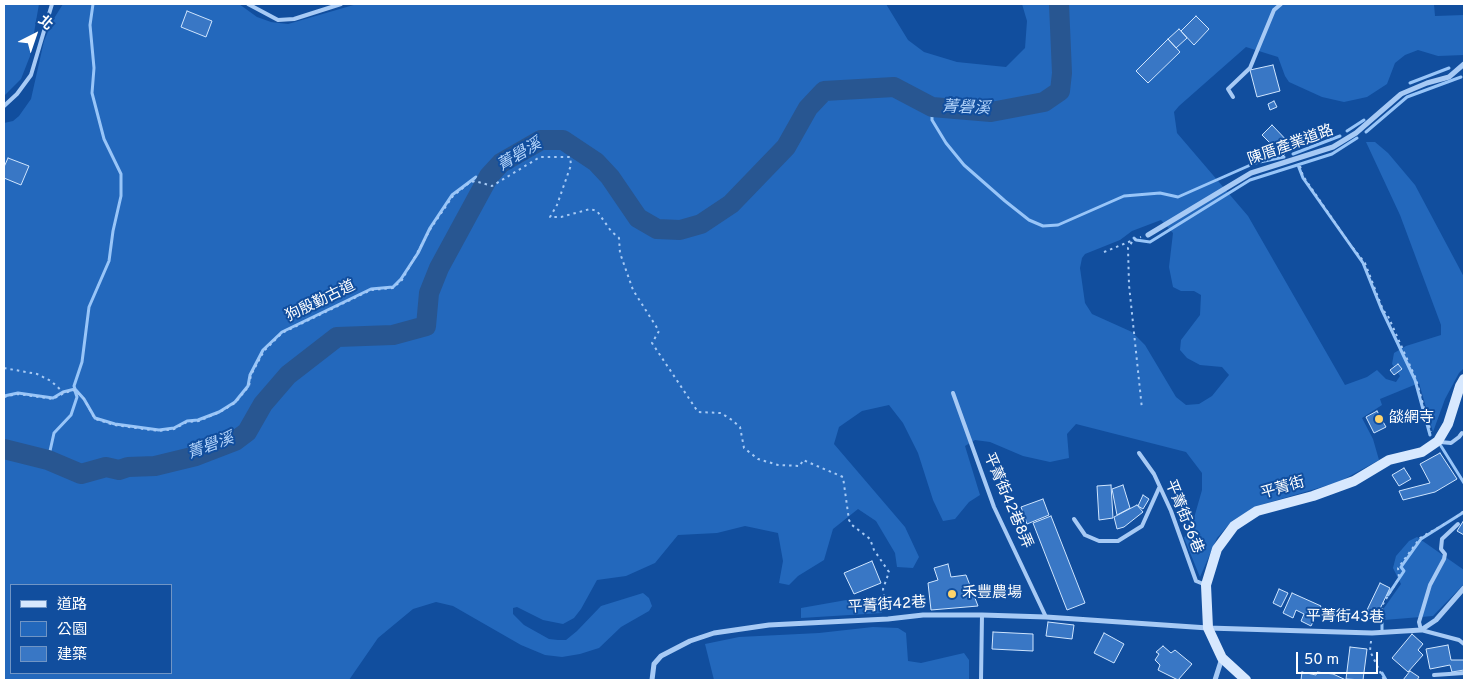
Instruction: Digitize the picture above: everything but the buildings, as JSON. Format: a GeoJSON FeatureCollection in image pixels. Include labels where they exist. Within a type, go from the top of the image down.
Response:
{"type":"FeatureCollection","features":[{"type":"Feature","properties":{"kind":"street","name":"陳厝產業道路"},"geometry":{"type":"LineString","coordinates":[[1148,235],[1252,173],[1333,147],[1356,133],[1401,94],[1426,83],[1449,77],[1464,64]]}},
{"type":"Feature","properties":{"kind":"street"},"geometry":{"type":"LineString","coordinates":[[1438,441],[1448,424],[1464,379]]}},
{"type":"Feature","properties":{"kind":"street","name":"平菁街"},"geometry":{"type":"LineString","coordinates":[[1246,680],[1222,658],[1208,628],[1206,585],[1217,549],[1234,526],[1257,512],[1313,496],[1354,481],[1389,460],[1422,452],[1438,441]]}},
{"type":"Feature","properties":{"kind":"street"},"geometry":{"type":"LineString","coordinates":[[1422,630],[1436,620],[1464,588]]}},
{"type":"Feature","properties":{"kind":"street","name":"平菁街42巷"},"geometry":{"type":"LineString","coordinates":[[652,680],[654,664],[661,656],[690,641],[714,633],[769,625],[888,619],[923,615],[982,615],[1046,616],[1208,628]]}},
{"type":"Feature","properties":{"kind":"street","name":"平菁街43巷"},"geometry":{"type":"LineString","coordinates":[[1208,628],[1372,633],[1422,630]]}},
{"type":"Feature","properties":{"kind":"street"},"geometry":{"type":"LineString","coordinates":[[1215,680],[1222,658]]}},
{"type":"Feature","properties":{"kind":"lane"},"geometry":{"type":"LineString","coordinates":[[4,106],[17,94],[31,76],[52,4]]}},
{"type":"Feature","properties":{"kind":"lane"},"geometry":{"type":"LineString","coordinates":[[248,4],[278,20],[294,19],[341,4]]}},
{"type":"Feature","properties":{"kind":"lane"},"geometry":{"type":"LineString","coordinates":[[1233,97],[1228,89],[1250,68],[1274,10],[1281,4]]}},
{"type":"Feature","properties":{"kind":"lane","name":"平菁街42巷8弄"},"geometry":{"type":"LineString","coordinates":[[953,393],[994,507],[1046,616]]}},
{"type":"Feature","properties":{"kind":"lane"},"geometry":{"type":"LineString","coordinates":[[1438,441],[1451,443],[1459,438],[1462,433]]}},
{"type":"Feature","properties":{"kind":"lane","name":"平菁街36巷"},"geometry":{"type":"LineString","coordinates":[[1139,453],[1154,474],[1171,512],[1196,581],[1206,585]]}},
{"type":"Feature","properties":{"kind":"lane"},"geometry":{"type":"LineString","coordinates":[[1074,520],[1085,535],[1099,541],[1118,541],[1142,526],[1160,488]]}},
{"type":"Feature","properties":{"kind":"lane"},"geometry":{"type":"LineString","coordinates":[[1458,524],[1442,539],[1440,549],[1445,554],[1444,559],[1426,595],[1419,622],[1422,630],[1459,640],[1464,644]]}},
{"type":"Feature","properties":{"kind":"lane"},"geometry":{"type":"LineString","coordinates":[[981,680],[982,615]]}},
{"type":"Feature","properties":{"kind":"lane"},"geometry":{"type":"LineString","coordinates":[[1434,675],[1464,673]]}},
{"type":"Feature","properties":{"kind":"path","name":"狗殷勤古道"},"geometry":{"type":"LineString","coordinates":[[4,397],[18,394],[53,399],[64,392],[75,390],[84,399],[95,419],[114,425],[159,431],[174,429],[187,422],[199,421],[236,403],[249,386],[251,375],[264,351],[282,333],[371,290],[393,288],[402,280],[431,228],[453,196],[469,183],[475,181],[492,186],[540,158],[570,157],[571,165],[557,205],[550,217],[561,217],[590,208],[597,211],[611,231],[620,238],[620,252],[632,290],[659,331],[652,343],[698,412],[721,413],[732,420],[740,427],[744,448],[758,459],[778,466],[800,466],[803,460],[843,477],[849,520],[852,525],[870,539],[874,550],[890,572],[883,589],[888,619]]}},
{"type":"Feature","properties":{"kind":"path"},"geometry":{"type":"LineString","coordinates":[[1298,159],[1303,176],[1349,244],[1365,263],[1383,310],[1388,316],[1416,379],[1431,434],[1438,441]]}},
{"type":"Feature","properties":{"kind":"path"},"geometry":{"type":"LineString","coordinates":[[1104,252],[1125,242],[1132,242],[1128,248],[1129,285],[1142,409]]}},
{"type":"Feature","properties":{"kind":"path"},"geometry":{"type":"LineString","coordinates":[[4,368],[37,374],[64,392]]}},
{"type":"Feature","properties":{"kind":"path"},"geometry":{"type":"LineString","coordinates":[[1381,633],[1383,604],[1399,578],[1398,568],[1420,538],[1464,511]]}},
{"type":"Feature","properties":{"kind":"path"},"geometry":{"type":"LineString","coordinates":[[1372,633],[1370,652],[1384,680]]}},
{"type":"Feature","properties":{"kind":"green space"},"geometry":{"type":"Polygon","coordinates":[[[4,4],[39,4],[30,56],[21,79],[4,96],[4,4]]]}},
{"type":"Feature","properties":{"kind":"green space"},"geometry":{"type":"Polygon","coordinates":[[[63,4],[239,4],[257,17],[271,22],[288,24],[357,4],[886,4],[908,40],[924,52],[957,62],[1006,67],[1025,48],[1027,21],[1022,4],[1434,4],[1435,16],[1464,15],[1464,55],[1438,56],[1418,50],[1405,55],[1395,63],[1387,84],[1367,97],[1344,102],[1322,97],[1289,82],[1278,57],[1246,47],[1174,112],[1177,133],[1248,216],[1345,385],[1367,377],[1377,370],[1386,379],[1396,382],[1400,376],[1392,364],[1394,353],[1406,346],[1441,335],[1441,325],[1400,215],[1366,142],[1375,142],[1388,153],[1415,185],[1464,277],[1464,368],[1459,373],[1445,399],[1433,432],[1419,383],[1380,399],[1382,405],[1362,418],[1373,439],[1379,460],[1339,482],[1257,506],[1232,521],[1217,538],[1200,577],[1184,538],[1192,525],[1202,490],[1202,473],[1186,452],[1076,424],[1067,434],[1069,458],[1050,462],[1023,456],[990,442],[975,440],[965,446],[980,495],[969,502],[955,519],[943,521],[933,500],[918,453],[903,423],[889,405],[862,411],[839,427],[834,444],[905,527],[919,557],[913,568],[897,567],[895,553],[876,521],[858,509],[833,529],[824,560],[798,576],[789,585],[779,583],[783,561],[778,533],[745,526],[717,533],[678,535],[655,563],[626,576],[597,580],[581,609],[574,618],[563,624],[543,620],[517,607],[513,608],[513,614],[524,625],[549,639],[566,640],[601,606],[643,593],[649,598],[652,606],[649,611],[621,627],[599,648],[580,654],[562,657],[545,655],[521,645],[453,606],[436,602],[413,609],[378,638],[349,680],[4,680],[4,123],[13,121],[19,116],[31,99],[44,41],[53,20],[63,4]],[[1161,220],[1132,231],[1120,240],[1085,254],[1080,268],[1085,303],[1092,314],[1132,332],[1145,345],[1176,397],[1186,405],[1199,404],[1212,396],[1229,375],[1222,367],[1200,365],[1187,358],[1180,350],[1181,340],[1200,315],[1201,295],[1194,291],[1181,291],[1173,287],[1169,267],[1173,233],[1161,220]]]}},
{"type":"Feature","properties":{"kind":"green space"},"geometry":{"type":"Polygon","coordinates":[[[1417,537],[1464,570],[1464,584],[1433,616],[1384,620],[1384,608],[1401,584],[1393,568],[1396,556],[1409,541],[1417,537]]]}},
{"type":"Feature","properties":{"kind":"green space"},"geometry":{"type":"Polygon","coordinates":[[[852,599],[881,602],[882,613],[801,618],[801,608],[852,599]]]}},
{"type":"Feature","properties":{"kind":"green space"},"geometry":{"type":"Polygon","coordinates":[[[873,627],[898,628],[906,633],[908,661],[921,663],[964,653],[969,660],[969,680],[714,680],[705,644],[739,637],[819,633],[873,627]]]}},
{"type":"Feature","properties":{"kind":"waterway"},"geometry":{"type":"LineString","coordinates":[[75,389],[74,386],[82,362],[89,307],[109,261],[113,231],[121,196],[121,174],[104,139],[92,93],[94,68],[90,25],[93,4]]}},
{"type":"Feature","properties":{"kind":"waterway","name":"菁礐溪"},"geometry":{"type":"LineString","coordinates":[[4,449],[48,460],[81,474],[106,467],[119,470],[128,467],[155,466],[196,456],[235,441],[247,432],[263,404],[288,375],[337,337],[393,335],[426,326],[429,293],[439,268],[489,176],[501,163],[541,140],[563,140],[596,162],[610,177],[638,218],[657,229],[680,230],[701,224],[731,204],[786,147],[808,108],[824,91],[894,87],[932,107],[991,112],[1044,102],[1060,91],[1062,73],[1059,4]]}},
{"type":"Feature","properties":{"kind":"waterway"},"geometry":{"type":"LineString","coordinates":[[1410,83],[1449,68]]}},
{"type":"Feature","properties":{"kind":"waterway"},"geometry":{"type":"LineString","coordinates":[[1366,132],[1407,97],[1461,77]]}},
{"type":"Feature","properties":{"kind":"waterway"},"geometry":{"type":"LineString","coordinates":[[932,107],[932,120],[946,143],[964,165],[1029,220],[1043,226],[1058,225],[1124,196],[1160,193],[1178,197],[1255,163],[1284,157]]}},
{"type":"Feature","properties":{"kind":"waterway"},"geometry":{"type":"LineString","coordinates":[[1347,131],[1364,120]]}},
{"type":"Feature","properties":{"kind":"waterway"},"geometry":{"type":"LineString","coordinates":[[1293,154],[1340,136]]}},
{"type":"Feature","properties":{"kind":"waterway"},"geometry":{"type":"LineString","coordinates":[[1134,238],[1150,242],[1250,180],[1332,154],[1357,138]]}},
{"type":"Feature","properties":{"kind":"waterway","name":"菁礐溪"},"geometry":{"type":"LineString","coordinates":[[483,173],[501,163]]}},
{"type":"Feature","properties":{"kind":"waterway"},"geometry":{"type":"LineString","coordinates":[[1298,165],[1303,178],[1363,263],[1381,308],[1415,380],[1430,435]]}},
{"type":"Feature","properties":{"kind":"waterway"},"geometry":{"type":"LineString","coordinates":[[4,396],[18,393],[53,398],[63,392],[75,389],[84,399],[95,418],[115,424],[159,430],[174,428],[187,421],[198,420],[219,412],[235,402],[248,386],[250,375],[263,350],[282,332],[371,289],[393,287],[401,279],[418,253],[430,228],[452,195],[476,177]]}},
{"type":"Feature","properties":{"kind":"waterway"},"geometry":{"type":"LineString","coordinates":[[48,460],[54,433],[71,415],[77,397],[75,391]]}},
{"type":"Feature","properties":{"kind":"waterway"},"geometry":{"type":"LineString","coordinates":[[1441,446],[1464,483]]}},
{"type":"Feature","properties":{"kind":"waterway"},"geometry":{"type":"LineString","coordinates":[[1388,595],[1404,571],[1401,567],[1421,539],[1464,512]]}},
{"type":"Feature","properties":{"kind":"waterway"},"geometry":{"type":"LineString","coordinates":[[1382,617],[1382,630]]}},
{"type":"Feature","properties":{"kind":"waterway"},"geometry":{"type":"LineString","coordinates":[[1382,673],[1386,680]]}},
{"type":"Feature","properties":{"kind":"place","name":"燄網寺"},"geometry":{"type":"Point","coordinates":[1379,419]}},
{"type":"Feature","properties":{"kind":"place","name":"禾豐農場"},"geometry":{"type":"Point","coordinates":[952,594]}}]}
